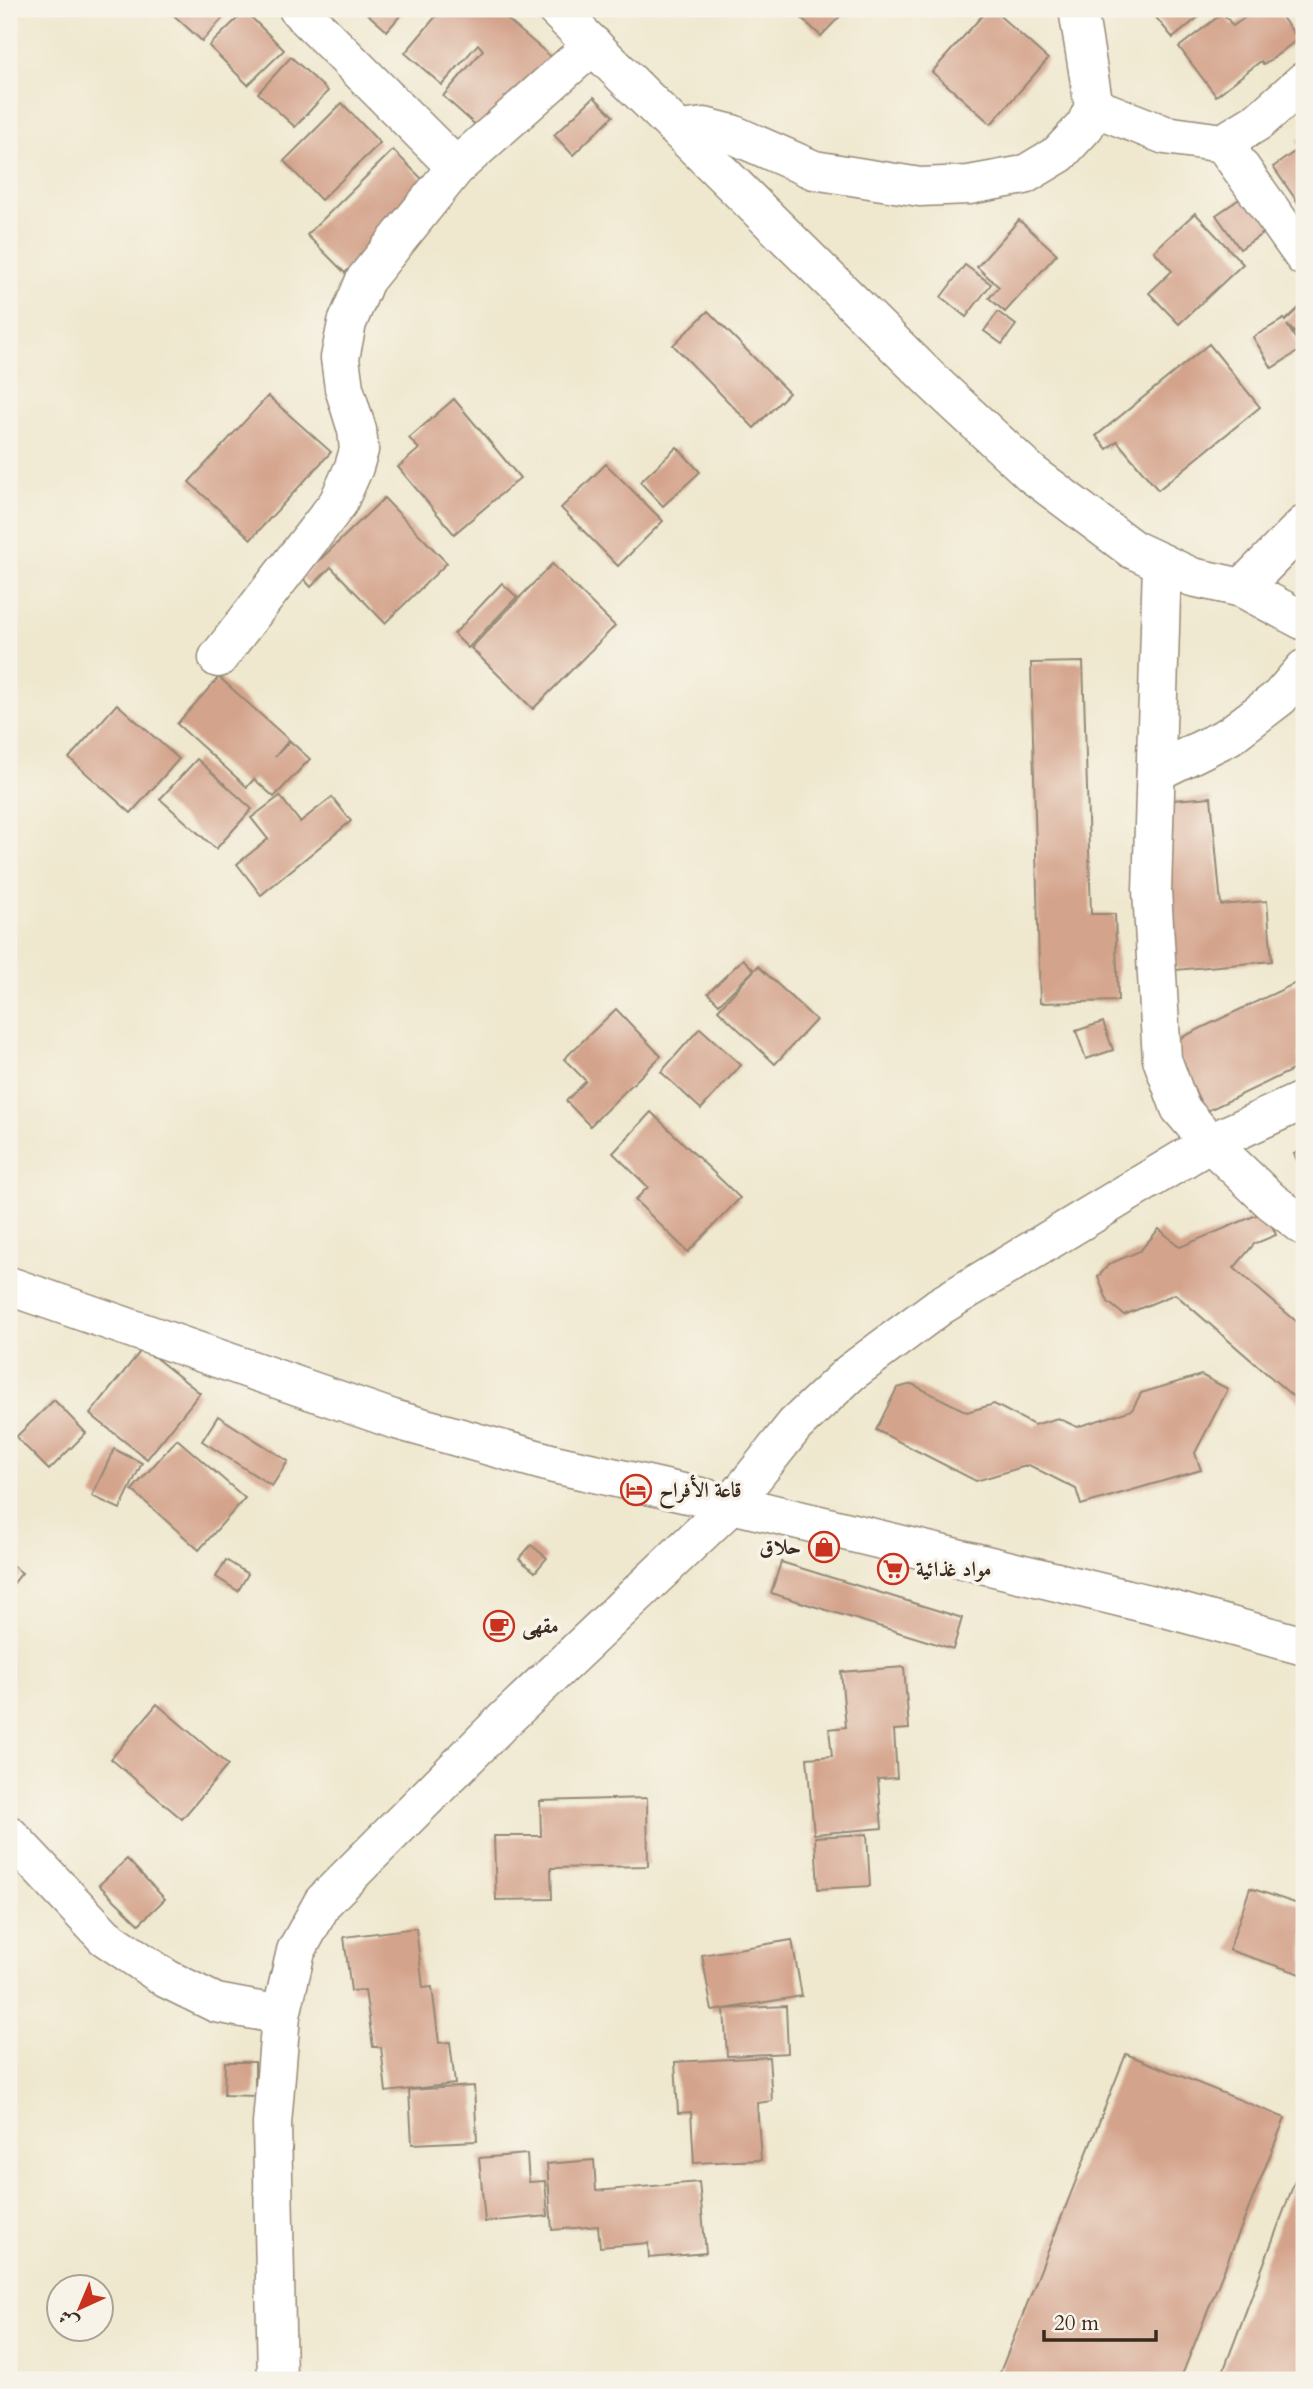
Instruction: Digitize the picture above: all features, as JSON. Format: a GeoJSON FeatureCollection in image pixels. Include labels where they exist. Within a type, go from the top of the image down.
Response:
{"type":"FeatureCollection","features":[{"type":"Feature","properties":{"kind":"street"},"geometry":{"type":"LineString","coordinates":[[298,9],[456,167]]}},
{"type":"Feature","properties":{"kind":"street"},"geometry":{"type":"LineString","coordinates":[[556,9],[933,382],[1032,474],[1132,549],[1192,577],[1242,587],[1304,621]]}},
{"type":"Feature","properties":{"kind":"street"},"geometry":{"type":"LineString","coordinates":[[679,130],[704,128],[732,134],[814,170],[920,187],[969,186],[1024,175],[1059,154],[1084,126],[1094,107],[1078,9]]}},
{"type":"Feature","properties":{"kind":"street"},"geometry":{"type":"LineString","coordinates":[[218,658],[338,503],[359,450],[357,430],[344,388],[340,358],[347,323],[365,280],[456,167],[593,45]]}},
{"type":"Feature","properties":{"kind":"street"},"geometry":{"type":"LineString","coordinates":[[1094,107],[1165,135],[1223,142],[1259,121],[1304,82]]}},
{"type":"Feature","properties":{"kind":"street"},"geometry":{"type":"LineString","coordinates":[[1223,142],[1304,257]]}},
{"type":"Feature","properties":{"kind":"street"},"geometry":{"type":"LineString","coordinates":[[1242,587],[1304,525]]}},
{"type":"Feature","properties":{"kind":"street"},"geometry":{"type":"LineString","coordinates":[[1161,563],[1152,891],[1162,1059],[1180,1108],[1210,1143],[1271,1201],[1304,1226]]}},
{"type":"Feature","properties":{"kind":"street"},"geometry":{"type":"LineString","coordinates":[[1156,772],[1229,736],[1280,697],[1304,669]]}},
{"type":"Feature","properties":{"kind":"street"},"geometry":{"type":"LineString","coordinates":[[277,2380],[272,2124],[281,2015],[296,1951],[323,1902],[498,1726],[732,1504],[795,1425],[850,1373],[940,1306],[1210,1143],[1304,1100]]}},
{"type":"Feature","properties":{"kind":"street"},"geometry":{"type":"LineString","coordinates":[[9,1286],[393,1419],[554,1464],[1161,1607],[1304,1646]]}},
{"type":"Feature","properties":{"kind":"street"},"geometry":{"type":"LineString","coordinates":[[9,1835],[105,1937],[167,1979],[216,2003],[281,2015]]}},
{"type":"Feature","properties":{"kind":"building"},"geometry":{"type":"Polygon","coordinates":[[[167,9],[231,9],[202,41],[167,9]]]}},
{"type":"Feature","properties":{"kind":"building"},"geometry":{"type":"Polygon","coordinates":[[[362,9],[406,9],[387,31],[362,9]]]}},
{"type":"Feature","properties":{"kind":"building"},"geometry":{"type":"Polygon","coordinates":[[[442,9],[495,9],[555,60],[489,137],[443,96],[483,50],[478,44],[442,85],[405,53],[442,9]]]}},
{"type":"Feature","properties":{"kind":"building"},"geometry":{"type":"Polygon","coordinates":[[[792,9],[847,9],[821,36],[792,9]]]}},
{"type":"Feature","properties":{"kind":"building"},"geometry":{"type":"Polygon","coordinates":[[[988,9],[992,9],[1048,59],[991,124],[932,72],[988,9]]]}},
{"type":"Feature","properties":{"kind":"building"},"geometry":{"type":"Polygon","coordinates":[[[1149,9],[1208,9],[1173,38],[1149,9]]]}},
{"type":"Feature","properties":{"kind":"building"},"geometry":{"type":"Polygon","coordinates":[[[1256,9],[1276,9],[1298,39],[1264,65],[1261,61],[1216,96],[1179,47],[1223,13],[1233,26],[1256,9]]]}},
{"type":"Feature","properties":{"kind":"building"},"geometry":{"type":"Polygon","coordinates":[[[245,11],[284,50],[248,85],[209,46],[245,11]]]}},
{"type":"Feature","properties":{"kind":"building"},"geometry":{"type":"Polygon","coordinates":[[[291,57],[328,91],[295,127],[258,93],[291,57]]]}},
{"type":"Feature","properties":{"kind":"building"},"geometry":{"type":"Polygon","coordinates":[[[594,97],[613,116],[573,155],[554,135],[594,97]]]}},
{"type":"Feature","properties":{"kind":"building"},"geometry":{"type":"Polygon","coordinates":[[[342,103],[380,143],[321,200],[284,161],[342,103]]]}},
{"type":"Feature","properties":{"kind":"building"},"geometry":{"type":"Polygon","coordinates":[[[1304,136],[1304,211],[1273,167],[1301,147],[1297,141],[1304,136]]]}},
{"type":"Feature","properties":{"kind":"building"},"geometry":{"type":"Polygon","coordinates":[[[393,150],[432,189],[345,273],[307,235],[393,150]]]}},
{"type":"Feature","properties":{"kind":"building"},"geometry":{"type":"Polygon","coordinates":[[[1260,185],[1284,219],[1240,249],[1216,215],[1260,185]]]}},
{"type":"Feature","properties":{"kind":"building"},"geometry":{"type":"Polygon","coordinates":[[[1195,213],[1243,264],[1179,324],[1149,293],[1172,271],[1154,251],[1195,213]]]}},
{"type":"Feature","properties":{"kind":"building"},"geometry":{"type":"Polygon","coordinates":[[[1019,220],[1057,254],[1005,312],[989,298],[999,287],[977,267],[1019,220]]]}},
{"type":"Feature","properties":{"kind":"building"},"geometry":{"type":"Polygon","coordinates":[[[965,265],[991,284],[966,317],[941,297],[965,265]]]}},
{"type":"Feature","properties":{"kind":"building"},"geometry":{"type":"Polygon","coordinates":[[[1304,303],[1304,342],[1287,325],[1302,349],[1272,368],[1253,337],[1284,319],[1285,321],[1304,303]]]}},
{"type":"Feature","properties":{"kind":"building"},"geometry":{"type":"Polygon","coordinates":[[[708,311],[789,393],[754,428],[673,345],[708,311]]]}},
{"type":"Feature","properties":{"kind":"building"},"geometry":{"type":"Polygon","coordinates":[[[998,312],[1016,325],[1002,344],[984,331],[998,312]]]}},
{"type":"Feature","properties":{"kind":"building"},"geometry":{"type":"Polygon","coordinates":[[[1209,344],[1260,407],[1158,490],[1117,441],[1107,449],[1096,436],[1209,344]]]}},
{"type":"Feature","properties":{"kind":"building"},"geometry":{"type":"Polygon","coordinates":[[[268,396],[331,452],[251,539],[189,482],[268,396]]]}},
{"type":"Feature","properties":{"kind":"building"},"geometry":{"type":"Polygon","coordinates":[[[454,399],[520,478],[454,534],[398,467],[419,449],[409,438],[454,399]]]}},
{"type":"Feature","properties":{"kind":"building"},"geometry":{"type":"Polygon","coordinates":[[[677,447],[700,472],[663,506],[640,482],[677,447]]]}},
{"type":"Feature","properties":{"kind":"building"},"geometry":{"type":"Polygon","coordinates":[[[606,464],[663,521],[618,566],[561,508],[606,464]]]}},
{"type":"Feature","properties":{"kind":"building"},"geometry":{"type":"Polygon","coordinates":[[[384,498],[447,563],[385,623],[331,567],[311,587],[302,577],[384,498]]]}},
{"type":"Feature","properties":{"kind":"building"},"geometry":{"type":"Polygon","coordinates":[[[552,564],[615,626],[533,709],[471,648],[552,564]]]}},
{"type":"Feature","properties":{"kind":"building"},"geometry":{"type":"Polygon","coordinates":[[[502,583],[517,597],[468,648],[454,634],[502,583]]]}},
{"type":"Feature","properties":{"kind":"building"},"geometry":{"type":"Polygon","coordinates":[[[1083,662],[1091,914],[1115,914],[1118,1001],[1040,1003],[1031,663],[1083,662]]]}},
{"type":"Feature","properties":{"kind":"building"},"geometry":{"type":"Polygon","coordinates":[[[219,677],[289,740],[275,757],[290,741],[310,759],[274,797],[254,779],[247,787],[177,724],[219,677]]]}},
{"type":"Feature","properties":{"kind":"building"},"geometry":{"type":"Polygon","coordinates":[[[117,704],[179,759],[131,813],[69,758],[117,704]]]}},
{"type":"Feature","properties":{"kind":"building"},"geometry":{"type":"Polygon","coordinates":[[[197,759],[252,809],[216,849],[160,799],[197,759]]]}},
{"type":"Feature","properties":{"kind":"building"},"geometry":{"type":"Polygon","coordinates":[[[280,796],[300,822],[332,797],[351,821],[261,895],[237,864],[268,839],[251,818],[280,796]]]}},
{"type":"Feature","properties":{"kind":"building"},"geometry":{"type":"Polygon","coordinates":[[[1211,797],[1221,905],[1267,901],[1272,961],[1176,970],[1160,801],[1211,797]]]}},
{"type":"Feature","properties":{"kind":"building"},"geometry":{"type":"Polygon","coordinates":[[[743,959],[754,970],[719,1004],[708,993],[743,959]]]}},
{"type":"Feature","properties":{"kind":"building"},"geometry":{"type":"Polygon","coordinates":[[[758,966],[816,1020],[775,1064],[718,1010],[758,966]]]}},
{"type":"Feature","properties":{"kind":"building"},"geometry":{"type":"Polygon","coordinates":[[[1304,979],[1304,1052],[1298,1055],[1303,1065],[1205,1112],[1172,1042],[1304,979]]]}},
{"type":"Feature","properties":{"kind":"building"},"geometry":{"type":"Polygon","coordinates":[[[616,1009],[661,1056],[590,1126],[566,1101],[586,1081],[564,1059],[616,1009]]]}},
{"type":"Feature","properties":{"kind":"building"},"geometry":{"type":"Polygon","coordinates":[[[1103,1022],[1113,1050],[1086,1059],[1076,1031],[1103,1022]]]}},
{"type":"Feature","properties":{"kind":"building"},"geometry":{"type":"Polygon","coordinates":[[[700,1028],[741,1065],[701,1109],[661,1072],[700,1028]]]}},
{"type":"Feature","properties":{"kind":"building"},"geometry":{"type":"Polygon","coordinates":[[[651,1112],[740,1198],[688,1252],[635,1200],[648,1187],[613,1153],[651,1112]]]}},
{"type":"Feature","properties":{"kind":"building"},"geometry":{"type":"Polygon","coordinates":[[[1304,1149],[1304,1174],[1294,1154],[1304,1149]]]}},
{"type":"Feature","properties":{"kind":"building"},"geometry":{"type":"Polygon","coordinates":[[[1266,1211],[1276,1235],[1254,1244],[1234,1268],[1304,1328],[1304,1406],[1175,1294],[1124,1315],[1108,1302],[1098,1277],[1109,1264],[1140,1251],[1159,1229],[1180,1247],[1266,1211]]]}},
{"type":"Feature","properties":{"kind":"building"},"geometry":{"type":"Polygon","coordinates":[[[143,1348],[200,1393],[147,1459],[90,1414],[143,1348]]]}},
{"type":"Feature","properties":{"kind":"building"},"geometry":{"type":"Polygon","coordinates":[[[1201,1375],[1228,1389],[1195,1453],[1201,1470],[1081,1505],[1076,1489],[1029,1465],[976,1481],[876,1430],[897,1388],[912,1384],[967,1412],[994,1404],[1034,1425],[1058,1418],[1077,1427],[1132,1410],[1141,1393],[1201,1375]]]}},
{"type":"Feature","properties":{"kind":"building"},"geometry":{"type":"Polygon","coordinates":[[[54,1400],[86,1433],[49,1470],[16,1437],[54,1400]]]}},
{"type":"Feature","properties":{"kind":"building"},"geometry":{"type":"Polygon","coordinates":[[[218,1416],[288,1461],[272,1486],[202,1441],[218,1416]]]}},
{"type":"Feature","properties":{"kind":"building"},"geometry":{"type":"Polygon","coordinates":[[[177,1439],[245,1498],[199,1550],[132,1490],[177,1439]]]}},
{"type":"Feature","properties":{"kind":"building"},"geometry":{"type":"Polygon","coordinates":[[[114,1449],[142,1463],[120,1509],[92,1496],[114,1449]]]}},
{"type":"Feature","properties":{"kind":"building"},"geometry":{"type":"Polygon","coordinates":[[[531,1545],[547,1558],[535,1572],[519,1559],[531,1545]]]}},
{"type":"Feature","properties":{"kind":"building"},"geometry":{"type":"Polygon","coordinates":[[[226,1560],[248,1574],[238,1591],[216,1577],[226,1560]]]}},
{"type":"Feature","properties":{"kind":"building"},"geometry":{"type":"Polygon","coordinates":[[[781,1562],[962,1618],[953,1649],[771,1593],[781,1562]]]}},
{"type":"Feature","properties":{"kind":"building"},"geometry":{"type":"Polygon","coordinates":[[[9,1563],[22,1573],[9,1589],[9,1563]]]}},
{"type":"Feature","properties":{"kind":"building"},"geometry":{"type":"Polygon","coordinates":[[[904,1667],[909,1729],[894,1730],[897,1778],[878,1779],[882,1828],[814,1834],[807,1758],[832,1756],[829,1729],[846,1727],[841,1672],[904,1667]]]}},
{"type":"Feature","properties":{"kind":"building"},"geometry":{"type":"Polygon","coordinates":[[[157,1704],[228,1765],[182,1819],[111,1759],[157,1704]]]}},
{"type":"Feature","properties":{"kind":"building"},"geometry":{"type":"Polygon","coordinates":[[[647,1798],[648,1866],[551,1868],[552,1899],[496,1900],[494,1836],[541,1836],[540,1801],[647,1798]]]}},
{"type":"Feature","properties":{"kind":"building"},"geometry":{"type":"Polygon","coordinates":[[[867,1834],[870,1886],[818,1889],[815,1837],[867,1834]]]}},
{"type":"Feature","properties":{"kind":"building"},"geometry":{"type":"Polygon","coordinates":[[[127,1859],[165,1899],[139,1924],[99,1885],[127,1859]]]}},
{"type":"Feature","properties":{"kind":"building"},"geometry":{"type":"Polygon","coordinates":[[[1250,1888],[1304,1906],[1304,1975],[1229,1950],[1250,1888]]]}},
{"type":"Feature","properties":{"kind":"building"},"geometry":{"type":"Polygon","coordinates":[[[416,1928],[423,1988],[432,1987],[439,2043],[450,2042],[455,2084],[386,2092],[381,2047],[373,2047],[365,1990],[351,1991],[344,1937],[416,1928]]]}},
{"type":"Feature","properties":{"kind":"building"},"geometry":{"type":"Polygon","coordinates":[[[792,1940],[802,1996],[712,2011],[702,1955],[792,1940]]]}},
{"type":"Feature","properties":{"kind":"building"},"geometry":{"type":"Polygon","coordinates":[[[786,2006],[788,2053],[727,2056],[724,2009],[786,2006]]]}},
{"type":"Feature","properties":{"kind":"building"},"geometry":{"type":"Polygon","coordinates":[[[1126,2054],[1285,2118],[1180,2380],[997,2380],[1126,2054]]]}},
{"type":"Feature","properties":{"kind":"building"},"geometry":{"type":"Polygon","coordinates":[[[769,2057],[772,2101],[757,2103],[761,2160],[694,2163],[691,2112],[678,2113],[675,2062],[769,2057]]]}},
{"type":"Feature","properties":{"kind":"building"},"geometry":{"type":"Polygon","coordinates":[[[225,2062],[255,2062],[255,2096],[224,2095],[225,2062]]]}},
{"type":"Feature","properties":{"kind":"building"},"geometry":{"type":"Polygon","coordinates":[[[474,2086],[477,2141],[412,2144],[409,2090],[474,2086]]]}},
{"type":"Feature","properties":{"kind":"building"},"geometry":{"type":"Polygon","coordinates":[[[527,2154],[529,2182],[545,2181],[548,2216],[485,2222],[479,2158],[527,2154]]]}},
{"type":"Feature","properties":{"kind":"building"},"geometry":{"type":"Polygon","coordinates":[[[1304,2157],[1304,2380],[1220,2380],[1304,2157]]]}},
{"type":"Feature","properties":{"kind":"building"},"geometry":{"type":"Polygon","coordinates":[[[594,2160],[596,2191],[699,2182],[706,2253],[649,2258],[648,2243],[600,2247],[598,2226],[552,2230],[547,2164],[594,2160]]]}},
{"type":"Feature","properties":{"kind":"place","name":"قاعة الأفراح"},"geometry":{"type":"Point","coordinates":[636,1490]}},
{"type":"Feature","properties":{"kind":"place","name":"حلاق"},"geometry":{"type":"Point","coordinates":[824,1547]}},
{"type":"Feature","properties":{"kind":"place","name":"مواد غذائية"},"geometry":{"type":"Point","coordinates":[893,1569]}},
{"type":"Feature","properties":{"kind":"place","name":"مقهى"},"geometry":{"type":"Point","coordinates":[499,1626]}}]}
